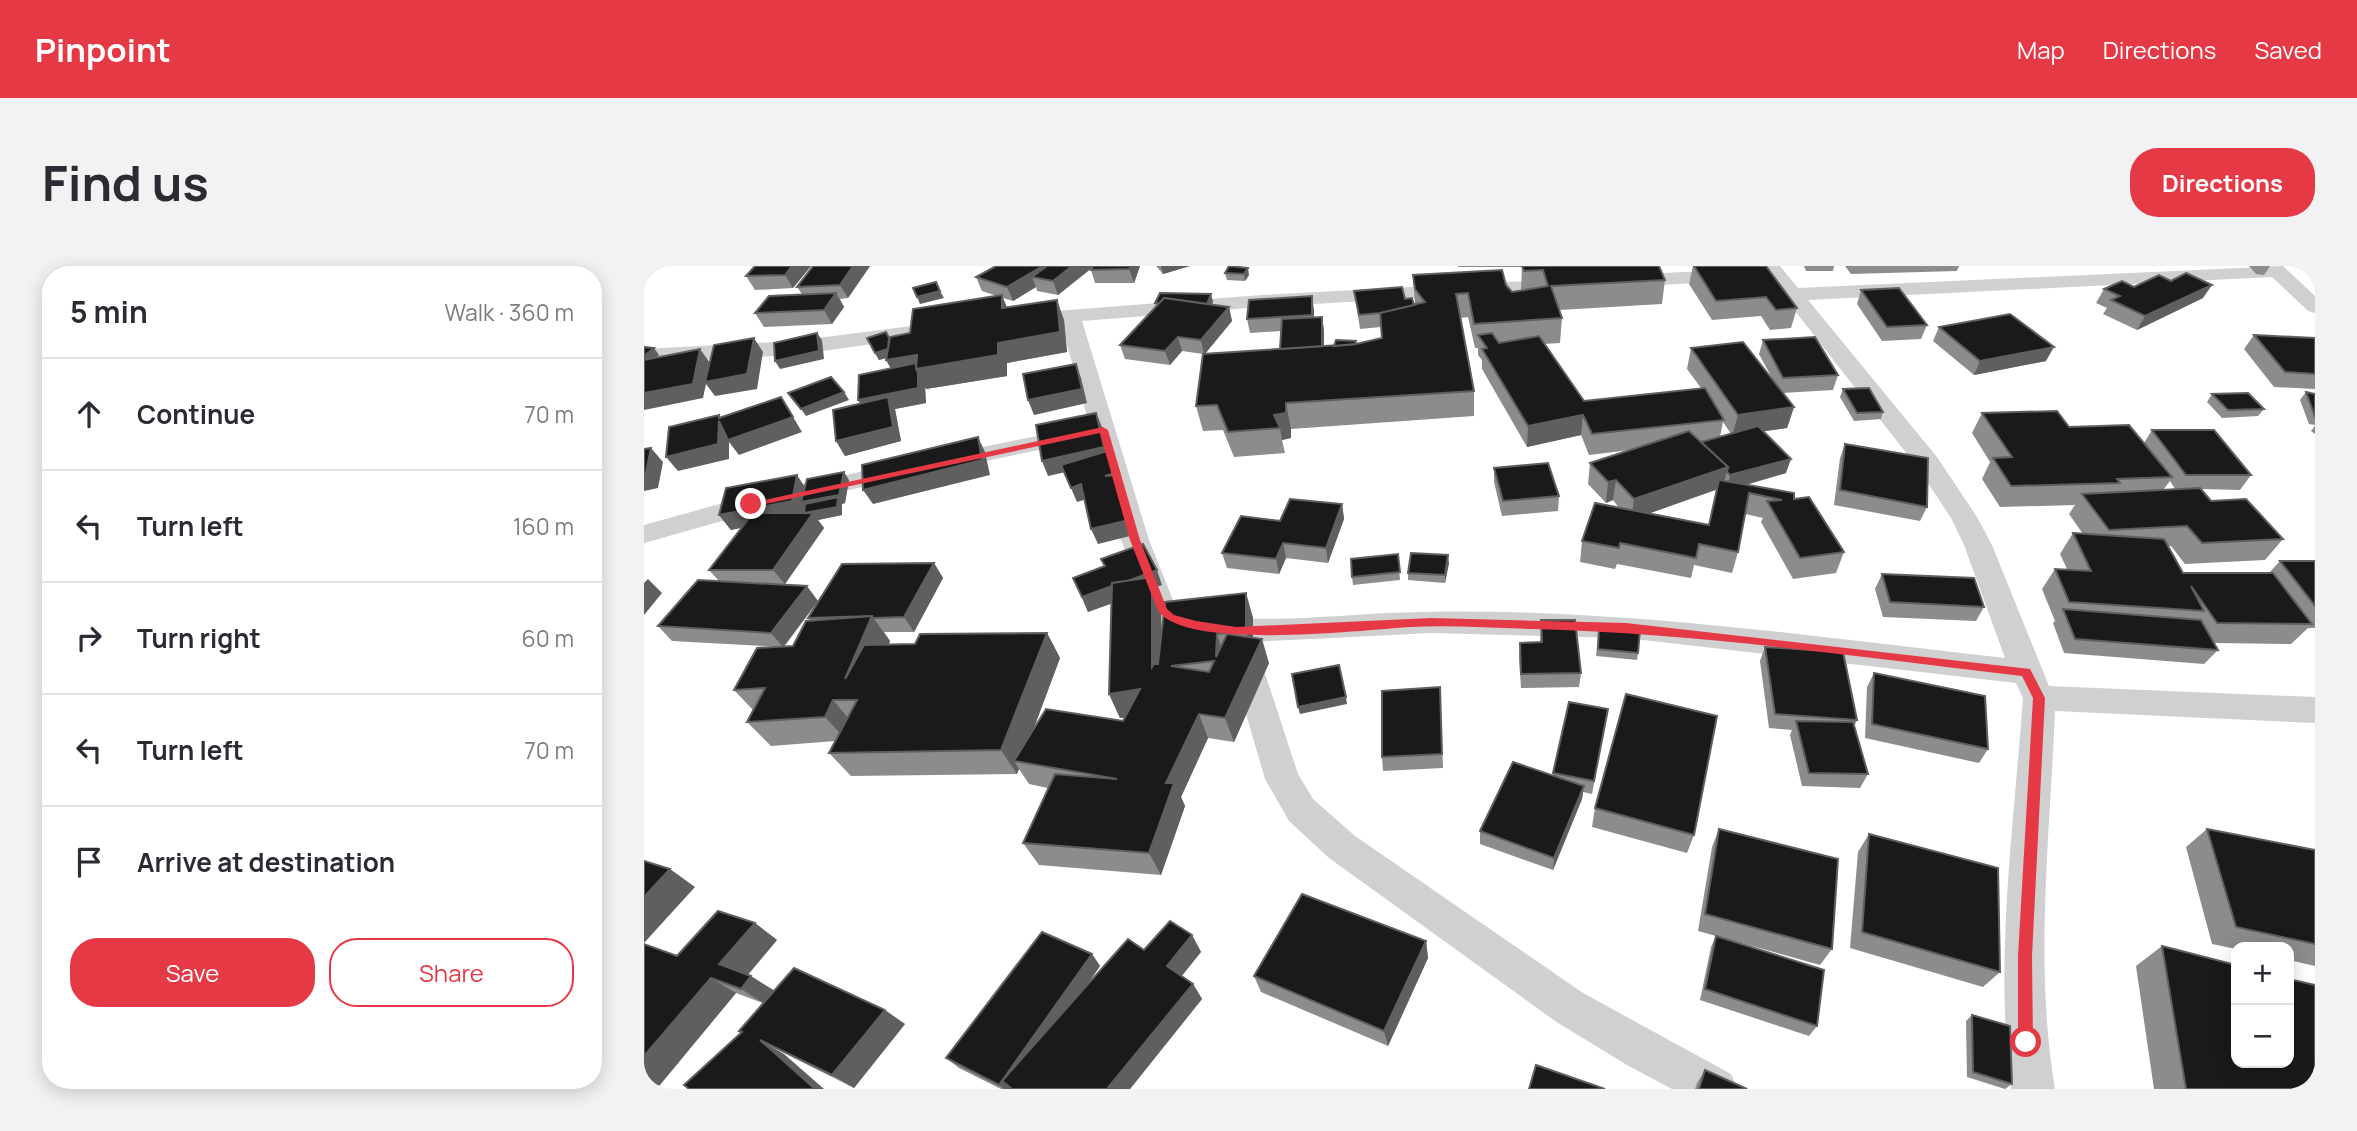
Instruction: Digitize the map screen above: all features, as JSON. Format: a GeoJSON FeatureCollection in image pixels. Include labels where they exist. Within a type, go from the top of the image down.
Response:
{"type":"FeatureCollection","features":[{"type":"Feature","properties":{"kind":"street"},"geometry":{"type":"LineString","coordinates":[[1031,319],[1261,301],[1591,283],[1773,269],[1928,463],[1964,517],[1979,545],[2032,685],[2025,956],[2026,1042],[2033,1089]]}},
{"type":"Feature","properties":{"kind":"street"},"geometry":{"type":"LineString","coordinates":[[1794,294],[2275,269],[2306,290],[2315,307]]}},
{"type":"Feature","properties":{"kind":"street"},"geometry":{"type":"LineString","coordinates":[[1070,315],[1135,540],[1163,611],[1170,617],[1196,625],[1236,631],[1431,622],[1626,627],[2032,685],[2315,710]]}},
{"type":"Feature","properties":{"kind":"street"},"geometry":{"type":"LineString","coordinates":[[644,356],[794,348],[967,325]]}},
{"type":"Feature","properties":{"kind":"street"},"geometry":{"type":"LineString","coordinates":[[644,534],[799,492],[1103,430]]}},
{"type":"Feature","properties":{"kind":"street"},"geometry":{"type":"LineString","coordinates":[[1236,631],[1282,779],[1301,810],[1342,847],[1569,1007],[1716,1089]]}},
{"type":"Feature","properties":{"kind":"building"},"geometry":{"type":"Polygon","coordinates":[[[755,266],[792,266],[785,275],[746,276],[755,266]]]}},
{"type":"Feature","properties":{"kind":"building"},"geometry":{"type":"Polygon","coordinates":[[[813,266],[853,266],[840,285],[797,287],[813,266]]]}},
{"type":"Feature","properties":{"kind":"building"},"geometry":{"type":"Polygon","coordinates":[[[996,266],[1043,266],[1007,287],[976,277],[996,266]]]}},
{"type":"Feature","properties":{"kind":"building"},"geometry":{"type":"Polygon","coordinates":[[[1047,266],[1072,266],[1053,281],[1032,277],[1047,266]]]}},
{"type":"Feature","properties":{"kind":"building"},"geometry":{"type":"Polygon","coordinates":[[[1093,266],[1131,266],[1129,269],[1091,270],[1093,266]]]}},
{"type":"Feature","properties":{"kind":"building"},"geometry":{"type":"Polygon","coordinates":[[[1229,266],[1248,268],[1244,274],[1225,273],[1229,266]]]}},
{"type":"Feature","properties":{"kind":"building"},"geometry":{"type":"Polygon","coordinates":[[[1522,266],[1659,266],[1665,280],[1551,286],[1562,318],[1474,324],[1468,293],[1456,294],[1474,391],[1286,403],[1286,413],[1274,415],[1280,428],[1228,432],[1217,405],[1196,406],[1203,354],[1356,344],[1382,338],[1380,312],[1425,302],[1415,289],[1413,275],[1502,270],[1506,285],[1512,292],[1548,286],[1543,270],[1524,271],[1522,266]]]}},
{"type":"Feature","properties":{"kind":"building"},"geometry":{"type":"Polygon","coordinates":[[[1694,266],[1766,266],[1797,308],[1776,310],[1766,297],[1716,301],[1694,266]]]}},
{"type":"Feature","properties":{"kind":"building"},"geometry":{"type":"Polygon","coordinates":[[[2186,273],[2212,285],[2145,316],[2111,300],[2120,296],[2104,289],[2122,281],[2134,287],[2159,275],[2171,281],[2186,273]]]}},
{"type":"Feature","properties":{"kind":"building"},"geometry":{"type":"Polygon","coordinates":[[[936,282],[940,291],[917,297],[913,288],[936,282]]]}},
{"type":"Feature","properties":{"kind":"building"},"geometry":{"type":"Polygon","coordinates":[[[1402,287],[1405,299],[1412,298],[1414,305],[1359,315],[1354,291],[1402,287]]]}},
{"type":"Feature","properties":{"kind":"building"},"geometry":{"type":"Polygon","coordinates":[[[1899,288],[1927,325],[1887,327],[1861,290],[1899,288]]]}},
{"type":"Feature","properties":{"kind":"building"},"geometry":{"type":"Polygon","coordinates":[[[836,293],[824,310],[755,313],[769,296],[836,293]]]}},
{"type":"Feature","properties":{"kind":"building"},"geometry":{"type":"Polygon","coordinates":[[[1160,293],[1211,294],[1207,304],[1164,298],[1160,303],[1155,303],[1160,293]]]}},
{"type":"Feature","properties":{"kind":"building"},"geometry":{"type":"Polygon","coordinates":[[[1002,295],[1002,308],[1057,300],[1060,332],[998,343],[998,355],[916,369],[917,355],[886,360],[890,337],[910,333],[913,309],[1002,295]]]}},
{"type":"Feature","properties":{"kind":"building"},"geometry":{"type":"Polygon","coordinates":[[[1312,296],[1312,315],[1247,319],[1249,300],[1312,296]]]}},
{"type":"Feature","properties":{"kind":"building"},"geometry":{"type":"Polygon","coordinates":[[[1164,298],[1229,307],[1201,340],[1178,337],[1165,351],[1120,345],[1164,298]]]}},
{"type":"Feature","properties":{"kind":"building"},"geometry":{"type":"Polygon","coordinates":[[[2010,314],[2054,347],[1980,361],[1939,327],[2010,314]]]}},
{"type":"Feature","properties":{"kind":"building"},"geometry":{"type":"Polygon","coordinates":[[[1322,317],[1322,346],[1280,349],[1282,319],[1322,317]]]}},
{"type":"Feature","properties":{"kind":"building"},"geometry":{"type":"Polygon","coordinates":[[[886,332],[889,338],[888,349],[875,353],[867,338],[886,332]]]}},
{"type":"Feature","properties":{"kind":"building"},"geometry":{"type":"Polygon","coordinates":[[[817,333],[819,351],[775,361],[774,343],[817,333]]]}},
{"type":"Feature","properties":{"kind":"building"},"geometry":{"type":"Polygon","coordinates":[[[1492,333],[1499,343],[1539,336],[1584,401],[1705,388],[1724,420],[1592,434],[1583,415],[1528,426],[1482,349],[1487,348],[1478,335],[1492,333]]]}},
{"type":"Feature","properties":{"kind":"building"},"geometry":{"type":"Polygon","coordinates":[[[2254,335],[2315,338],[2315,374],[2285,372],[2254,335]]]}},
{"type":"Feature","properties":{"kind":"building"},"geometry":{"type":"Polygon","coordinates":[[[1815,337],[1838,375],[1783,378],[1763,340],[1815,337]]]}},
{"type":"Feature","properties":{"kind":"building"},"geometry":{"type":"Polygon","coordinates":[[[754,338],[747,374],[705,382],[714,345],[754,338]]]}},
{"type":"Feature","properties":{"kind":"building"},"geometry":{"type":"Polygon","coordinates":[[[1336,340],[1356,341],[1355,344],[1334,346],[1336,340]]]}},
{"type":"Feature","properties":{"kind":"building"},"geometry":{"type":"Polygon","coordinates":[[[1743,342],[1794,407],[1738,415],[1691,348],[1743,342]]]}},
{"type":"Feature","properties":{"kind":"building"},"geometry":{"type":"Polygon","coordinates":[[[644,347],[654,348],[644,356],[644,347]]]}},
{"type":"Feature","properties":{"kind":"building"},"geometry":{"type":"Polygon","coordinates":[[[700,349],[693,384],[644,393],[644,360],[700,349]]]}},
{"type":"Feature","properties":{"kind":"building"},"geometry":{"type":"Polygon","coordinates":[[[916,363],[918,388],[858,400],[859,375],[916,363]]]}},
{"type":"Feature","properties":{"kind":"building"},"geometry":{"type":"Polygon","coordinates":[[[1076,364],[1082,389],[1028,400],[1023,374],[1076,364]]]}},
{"type":"Feature","properties":{"kind":"building"},"geometry":{"type":"Polygon","coordinates":[[[831,377],[844,392],[801,409],[788,393],[831,377]]]}},
{"type":"Feature","properties":{"kind":"building"},"geometry":{"type":"Polygon","coordinates":[[[1869,388],[1883,412],[1857,413],[1843,389],[1869,388]]]}},
{"type":"Feature","properties":{"kind":"building"},"geometry":{"type":"Polygon","coordinates":[[[2306,392],[2315,394],[2315,417],[2306,392]]]}},
{"type":"Feature","properties":{"kind":"building"},"geometry":{"type":"Polygon","coordinates":[[[2248,393],[2264,409],[2228,410],[2212,394],[2248,393]]]}},
{"type":"Feature","properties":{"kind":"building"},"geometry":{"type":"Polygon","coordinates":[[[781,397],[793,417],[728,440],[719,421],[718,444],[666,457],[669,427],[719,415],[719,418],[781,397]]]}},
{"type":"Feature","properties":{"kind":"building"},"geometry":{"type":"Polygon","coordinates":[[[888,397],[893,427],[836,441],[833,410],[888,397]]]}},
{"type":"Feature","properties":{"kind":"building"},"geometry":{"type":"Polygon","coordinates":[[[2057,411],[2069,427],[2129,425],[2172,477],[2117,479],[2120,483],[2011,486],[1993,458],[2012,457],[1982,413],[2057,411]]]}},
{"type":"Feature","properties":{"kind":"building"},"geometry":{"type":"Polygon","coordinates":[[[1096,413],[1104,447],[1042,461],[1036,425],[1096,413]]]}},
{"type":"Feature","properties":{"kind":"building"},"geometry":{"type":"Polygon","coordinates":[[[1758,426],[1791,459],[1730,475],[1727,472],[1728,467],[1701,442],[1758,426]]]}},
{"type":"Feature","properties":{"kind":"building"},"geometry":{"type":"Polygon","coordinates":[[[2152,430],[2214,430],[2251,475],[2186,475],[2152,430]]]}},
{"type":"Feature","properties":{"kind":"building"},"geometry":{"type":"Polygon","coordinates":[[[1689,431],[1728,467],[1634,499],[1616,480],[1608,482],[1590,463],[1689,431]]]}},
{"type":"Feature","properties":{"kind":"building"},"geometry":{"type":"Polygon","coordinates":[[[978,437],[982,460],[863,490],[862,465],[978,437]]]}},
{"type":"Feature","properties":{"kind":"building"},"geometry":{"type":"Polygon","coordinates":[[[1845,444],[1928,458],[1927,507],[1840,490],[1845,444]]]}},
{"type":"Feature","properties":{"kind":"building"},"geometry":{"type":"Polygon","coordinates":[[[651,448],[646,473],[644,473],[644,449],[651,448]]]}},
{"type":"Feature","properties":{"kind":"building"},"geometry":{"type":"Polygon","coordinates":[[[1107,451],[1119,472],[1105,476],[1116,475],[1129,520],[1091,529],[1081,484],[1071,488],[1061,465],[1107,451]]]}},
{"type":"Feature","properties":{"kind":"building"},"geometry":{"type":"Polygon","coordinates":[[[1548,463],[1559,496],[1503,501],[1494,468],[1548,463]]]}},
{"type":"Feature","properties":{"kind":"building"},"geometry":{"type":"Polygon","coordinates":[[[844,472],[839,495],[801,502],[807,479],[844,472]]]}},
{"type":"Feature","properties":{"kind":"building"},"geometry":{"type":"Polygon","coordinates":[[[797,475],[792,501],[719,515],[726,488],[797,475]]]}},
{"type":"Feature","properties":{"kind":"building"},"geometry":{"type":"Polygon","coordinates":[[[1719,480],[1794,493],[1794,499],[1809,497],[1844,552],[1800,558],[1767,501],[1782,500],[1749,493],[1738,552],[1699,544],[1696,558],[1620,543],[1619,548],[1582,541],[1595,503],[1709,525],[1719,480]]]}},
{"type":"Feature","properties":{"kind":"building"},"geometry":{"type":"Polygon","coordinates":[[[2200,488],[2211,501],[2246,499],[2283,539],[2202,543],[2187,526],[2109,530],[2082,494],[2200,488]]]}},
{"type":"Feature","properties":{"kind":"building"},"geometry":{"type":"Polygon","coordinates":[[[838,497],[837,507],[804,513],[805,504],[838,497]]]}},
{"type":"Feature","properties":{"kind":"building"},"geometry":{"type":"Polygon","coordinates":[[[1290,499],[1342,504],[1326,548],[1283,543],[1276,559],[1222,553],[1241,516],[1280,521],[1290,499]]]}},
{"type":"Feature","properties":{"kind":"building"},"geometry":{"type":"Polygon","coordinates":[[[753,513],[813,513],[773,570],[709,570],[753,513]]]}},
{"type":"Feature","properties":{"kind":"building"},"geometry":{"type":"Polygon","coordinates":[[[2073,533],[2164,539],[2183,573],[2273,573],[2312,624],[2217,623],[2191,586],[2204,611],[2069,602],[2055,569],[2091,571],[2073,533]]]}},
{"type":"Feature","properties":{"kind":"building"},"geometry":{"type":"Polygon","coordinates":[[[1143,544],[1157,570],[1128,581],[1112,583],[1112,586],[1082,597],[1073,578],[1105,566],[1101,559],[1143,544]]]}},
{"type":"Feature","properties":{"kind":"building"},"geometry":{"type":"Polygon","coordinates":[[[1411,553],[1448,555],[1445,575],[1408,573],[1411,553]]]}},
{"type":"Feature","properties":{"kind":"building"},"geometry":{"type":"Polygon","coordinates":[[[1398,554],[1400,572],[1352,577],[1351,559],[1398,554]]]}},
{"type":"Feature","properties":{"kind":"building"},"geometry":{"type":"Polygon","coordinates":[[[2280,561],[2315,561],[2315,606],[2280,561]]]}},
{"type":"Feature","properties":{"kind":"building"},"geometry":{"type":"Polygon","coordinates":[[[934,563],[904,617],[808,618],[842,564],[934,563]]]}},
{"type":"Feature","properties":{"kind":"building"},"geometry":{"type":"Polygon","coordinates":[[[1882,574],[1974,578],[1984,607],[1890,602],[1882,574]]]}},
{"type":"Feature","properties":{"kind":"building"},"geometry":{"type":"Polygon","coordinates":[[[1152,577],[1152,667],[1158,664],[1165,602],[1246,593],[1246,631],[1217,634],[1216,657],[1227,634],[1262,639],[1225,718],[1199,714],[1166,783],[1174,783],[1149,853],[1023,843],[1055,774],[1117,779],[1014,761],[1046,709],[1123,721],[1140,689],[1109,694],[1112,583],[1152,577]],[[1214,661],[1171,666],[1209,672],[1214,661]]]}},
{"type":"Feature","properties":{"kind":"building"},"geometry":{"type":"Polygon","coordinates":[[[698,580],[807,586],[771,633],[658,626],[698,580]]]}},
{"type":"Feature","properties":{"kind":"building"},"geometry":{"type":"Polygon","coordinates":[[[2063,609],[2201,620],[2218,650],[2075,639],[2063,609]]]}},
{"type":"Feature","properties":{"kind":"building"},"geometry":{"type":"Polygon","coordinates":[[[872,616],[845,679],[864,645],[915,644],[920,634],[1047,633],[1001,750],[829,753],[857,700],[833,700],[825,717],[747,722],[765,688],[734,690],[757,648],[793,646],[806,621],[872,616]]]}},
{"type":"Feature","properties":{"kind":"building"},"geometry":{"type":"Polygon","coordinates":[[[1541,620],[1575,620],[1581,673],[1521,674],[1520,643],[1542,642],[1541,620]]]}},
{"type":"Feature","properties":{"kind":"building"},"geometry":{"type":"Polygon","coordinates":[[[1599,626],[1640,630],[1638,653],[1598,649],[1599,626]]]}},
{"type":"Feature","properties":{"kind":"building"},"geometry":{"type":"Polygon","coordinates":[[[1765,647],[1843,652],[1857,720],[1775,714],[1765,647]]]}},
{"type":"Feature","properties":{"kind":"building"},"geometry":{"type":"Polygon","coordinates":[[[1339,665],[1346,697],[1298,707],[1292,674],[1339,665]]]}},
{"type":"Feature","properties":{"kind":"building"},"geometry":{"type":"Polygon","coordinates":[[[1874,673],[1985,696],[1988,749],[1872,724],[1874,673]]]}},
{"type":"Feature","properties":{"kind":"building"},"geometry":{"type":"Polygon","coordinates":[[[1440,687],[1442,754],[1382,757],[1382,691],[1440,687]]]}},
{"type":"Feature","properties":{"kind":"building"},"geometry":{"type":"Polygon","coordinates":[[[1626,694],[1717,716],[1694,835],[1595,808],[1626,694]]]}},
{"type":"Feature","properties":{"kind":"building"},"geometry":{"type":"Polygon","coordinates":[[[1569,702],[1608,709],[1594,781],[1553,773],[1569,702]]]}},
{"type":"Feature","properties":{"kind":"building"},"geometry":{"type":"Polygon","coordinates":[[[1796,721],[1853,722],[1868,774],[1809,773],[1796,721]]]}},
{"type":"Feature","properties":{"kind":"building"},"geometry":{"type":"Polygon","coordinates":[[[1513,762],[1584,786],[1554,858],[1480,831],[1513,762]]]}},
{"type":"Feature","properties":{"kind":"building"},"geometry":{"type":"Polygon","coordinates":[[[1719,829],[1838,859],[1832,949],[1705,914],[1719,829]]]}},
{"type":"Feature","properties":{"kind":"building"},"geometry":{"type":"Polygon","coordinates":[[[2207,829],[2315,850],[2315,944],[2236,927],[2207,829]]]}},
{"type":"Feature","properties":{"kind":"building"},"geometry":{"type":"Polygon","coordinates":[[[1869,834],[1998,868],[2000,972],[1862,932],[1869,834]]]}},
{"type":"Feature","properties":{"kind":"building"},"geometry":{"type":"Polygon","coordinates":[[[644,861],[670,869],[644,897],[644,861]]]}},
{"type":"Feature","properties":{"kind":"building"},"geometry":{"type":"Polygon","coordinates":[[[1302,894],[1426,941],[1384,1031],[1254,976],[1302,894]]]}},
{"type":"Feature","properties":{"kind":"building"},"geometry":{"type":"Polygon","coordinates":[[[718,911],[755,923],[719,964],[751,976],[741,989],[711,978],[644,1056],[644,944],[677,956],[718,911]]]}},
{"type":"Feature","properties":{"kind":"building"},"geometry":{"type":"Polygon","coordinates":[[[1170,921],[1192,935],[1167,966],[1193,984],[1107,1089],[1012,1089],[1002,1081],[1128,939],[1144,950],[1170,921]]]}},
{"type":"Feature","properties":{"kind":"building"},"geometry":{"type":"Polygon","coordinates":[[[1042,932],[1092,954],[999,1085],[946,1058],[1042,932]]]}},
{"type":"Feature","properties":{"kind":"building"},"geometry":{"type":"Polygon","coordinates":[[[1716,936],[1824,970],[1817,1026],[1705,989],[1716,936]]]}},
{"type":"Feature","properties":{"kind":"building"},"geometry":{"type":"Polygon","coordinates":[[[2162,946],[2231,964],[2231,1068],[2294,1068],[2294,980],[2315,985],[2315,1089],[2186,1089],[2162,946]]]}},
{"type":"Feature","properties":{"kind":"building"},"geometry":{"type":"Polygon","coordinates":[[[794,968],[885,1010],[832,1075],[760,1040],[815,1089],[689,1089],[684,1085],[742,1032],[739,1031],[794,968]]]}},
{"type":"Feature","properties":{"kind":"building"},"geometry":{"type":"Polygon","coordinates":[[[1972,1015],[2010,1026],[2012,1084],[1973,1072],[1972,1015]]]}},
{"type":"Feature","properties":{"kind":"building"},"geometry":{"type":"Polygon","coordinates":[[[1536,1065],[1605,1089],[1529,1089],[1536,1065]]]}},
{"type":"Feature","properties":{"kind":"building"},"geometry":{"type":"Polygon","coordinates":[[[1705,1070],[1747,1089],[1699,1089],[1705,1070]]]}},
{"type":"Feature","properties":{"kind":"route"},"geometry":{"type":"LineString","coordinates":[[751,504],[1103,430],[1135,540],[1163,611],[1170,617],[1196,625],[1236,631],[1268,632],[1431,622],[1626,627],[2026,672],[2039,698],[2025,956],[2026,1042]]}}]}
